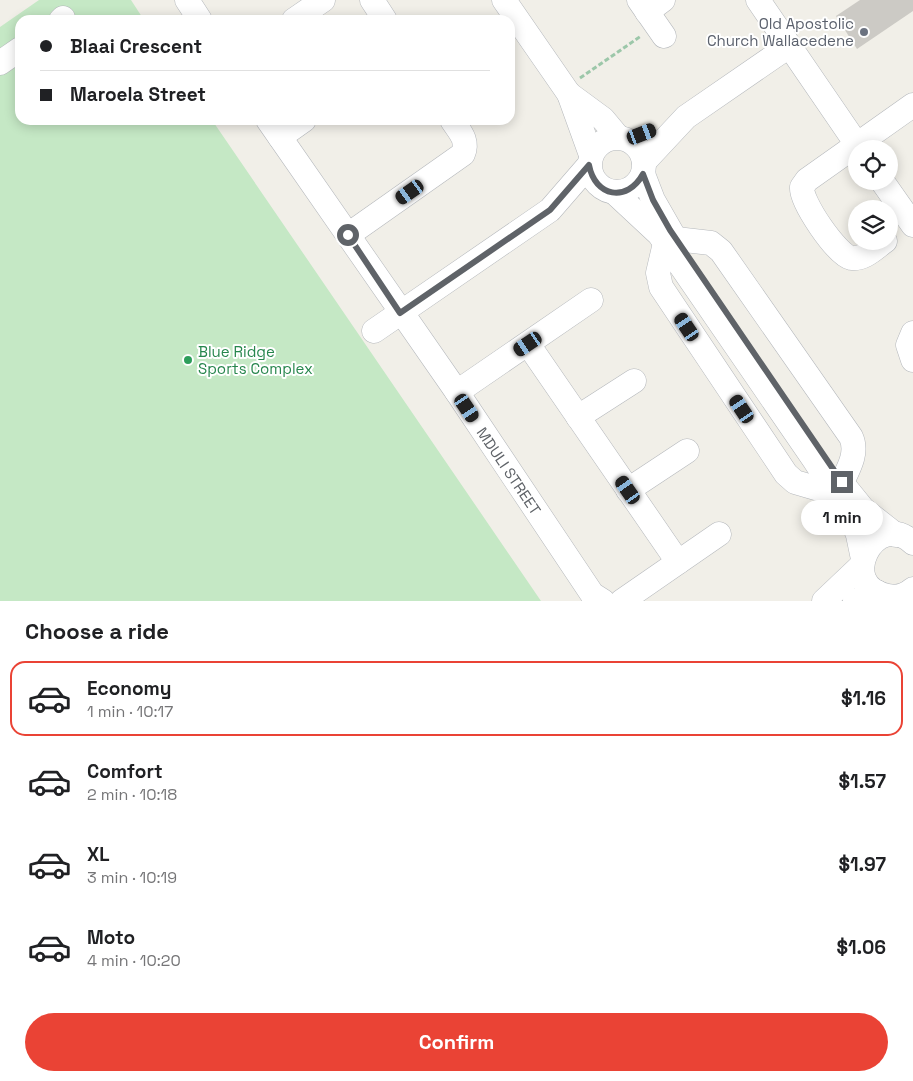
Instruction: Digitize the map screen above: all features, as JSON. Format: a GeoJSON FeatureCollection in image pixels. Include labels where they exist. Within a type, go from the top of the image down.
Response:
{"type":"FeatureCollection","features":[{"type":"Feature","properties":{"kind":"street"},"geometry":{"type":"LineString","coordinates":[[187,0],[197,15]]}},
{"type":"Feature","properties":{"kind":"street"},"geometry":{"type":"LineString","coordinates":[[301,15],[323,0]]}},
{"type":"Feature","properties":{"kind":"street"},"geometry":{"type":"LineString","coordinates":[[372,0],[382,15]]}},
{"type":"Feature","properties":{"kind":"street"},"geometry":{"type":"LineString","coordinates":[[504,0],[514,15]]}},
{"type":"Feature","properties":{"kind":"street"},"geometry":{"type":"LineString","coordinates":[[758,0],[853,140]]}},
{"type":"Feature","properties":{"kind":"street"},"geometry":{"type":"LineString","coordinates":[[515,16],[567,91],[590,160],[591,175],[597,184],[611,192],[670,241],[711,243],[722,251],[851,437],[854,443],[853,456],[839,488]]}},
{"type":"Feature","properties":{"kind":"street"},"geometry":{"type":"LineString","coordinates":[[550,210],[611,192],[632,188],[644,168],[686,117],[789,46]]}},
{"type":"Feature","properties":{"kind":"street"},"geometry":{"type":"LineString","coordinates":[[0,62],[15,52]]}},
{"type":"Feature","properties":{"kind":"street"},"geometry":{"type":"LineString","coordinates":[[567,91],[603,119],[623,138],[636,144],[670,241],[839,488],[858,535],[866,582],[881,596]]}},
{"type":"Feature","properties":{"kind":"street"},"geometry":{"type":"LineString","coordinates":[[867,140],[913,105]]}},
{"type":"Feature","properties":{"kind":"street"},"geometry":{"type":"LineString","coordinates":[[374,331],[550,210],[602,142],[623,138],[686,117]]}},
{"type":"Feature","properties":{"kind":"street"},"geometry":{"type":"LineString","coordinates":[[274,129],[287,125]]}},
{"type":"Feature","properties":{"kind":"street"},"geometry":{"type":"LineString","coordinates":[[348,235],[463,154],[465,148],[464,139],[455,125]]}},
{"type":"Feature","properties":{"kind":"street","name":"MDULI STREET"},"geometry":{"type":"LineString","coordinates":[[274,129],[456,392],[592,594],[602,601]]}},
{"type":"Feature","properties":{"kind":"street"},"geometry":{"type":"LineString","coordinates":[[848,153],[807,180],[802,187],[802,196],[837,249],[845,256],[861,257],[872,250]]}},
{"type":"Feature","properties":{"kind":"street"},"geometry":{"type":"LineString","coordinates":[[888,190],[912,223],[898,233]]}},
{"type":"Feature","properties":{"kind":"street"},"geometry":{"type":"LineString","coordinates":[[670,241],[658,273],[660,287],[786,474],[795,482],[839,488],[863,509],[908,539]]}},
{"type":"Feature","properties":{"kind":"street"},"geometry":{"type":"LineString","coordinates":[[456,392],[591,300]]}},
{"type":"Feature","properties":{"kind":"street"},"geometry":{"type":"LineString","coordinates":[[913,333],[908,345],[913,360]]}},
{"type":"Feature","properties":{"kind":"street"},"geometry":{"type":"LineString","coordinates":[[528,344],[678,562]]}},
{"type":"Feature","properties":{"kind":"street"},"geometry":{"type":"LineString","coordinates":[[578,418],[634,382]]}},
{"type":"Feature","properties":{"kind":"street"},"geometry":{"type":"LineString","coordinates":[[628,490],[687,450]]}},
{"type":"Feature","properties":{"kind":"street"},"geometry":{"type":"LineString","coordinates":[[622,601],[719,534]]}},
{"type":"Feature","properties":{"kind":"street"},"geometry":{"type":"LineString","coordinates":[[824,601],[862,562],[865,551],[880,537],[908,539]]}},
{"type":"Feature","properties":{"kind":"street"},"geometry":{"type":"LineString","coordinates":[[855,601],[881,596],[902,595],[913,588]]}},
{"type":"Feature","properties":{"kind":"path"},"geometry":{"type":"LineString","coordinates":[[567,91],[654,15]]}},
{"type":"Feature","properties":{"kind":"green space","name":"Blue Ridge Sports Complex"},"geometry":{"type":"Polygon","coordinates":[[[39,0],[131,0],[141,15],[17,15],[39,0]]]}},
{"type":"Feature","properties":{"kind":"green space","name":"Blue Ridge Sports Complex"},"geometry":{"type":"Polygon","coordinates":[[[15,17],[15,125],[215,125],[541,601],[0,601],[0,27],[15,17]]]}},
{"type":"Feature","properties":{"kind":"building","name":"Old Apostolic Church Wallacedene"},"geometry":{"type":"Polygon","coordinates":[[[860,0],[913,0],[913,11],[857,49],[836,16],[860,0]]]}},
{"type":"Feature","properties":{"kind":"place","name":"Old Apostolic Church Wallacedene"},"geometry":{"type":"Point","coordinates":[864,32]}},
{"type":"Feature","properties":{"kind":"place","name":"Blue Ridge Sports Complex"},"geometry":{"type":"Point","coordinates":[188,360]}},
{"type":"Feature","properties":{"kind":"route"},"geometry":{"type":"LineString","coordinates":[[348,235],[400,313],[550,210],[589,165],[591,175],[597,184],[615,193],[624,192],[632,188],[639,182],[643,174],[653,200],[670,230],[842,482]]}}]}
